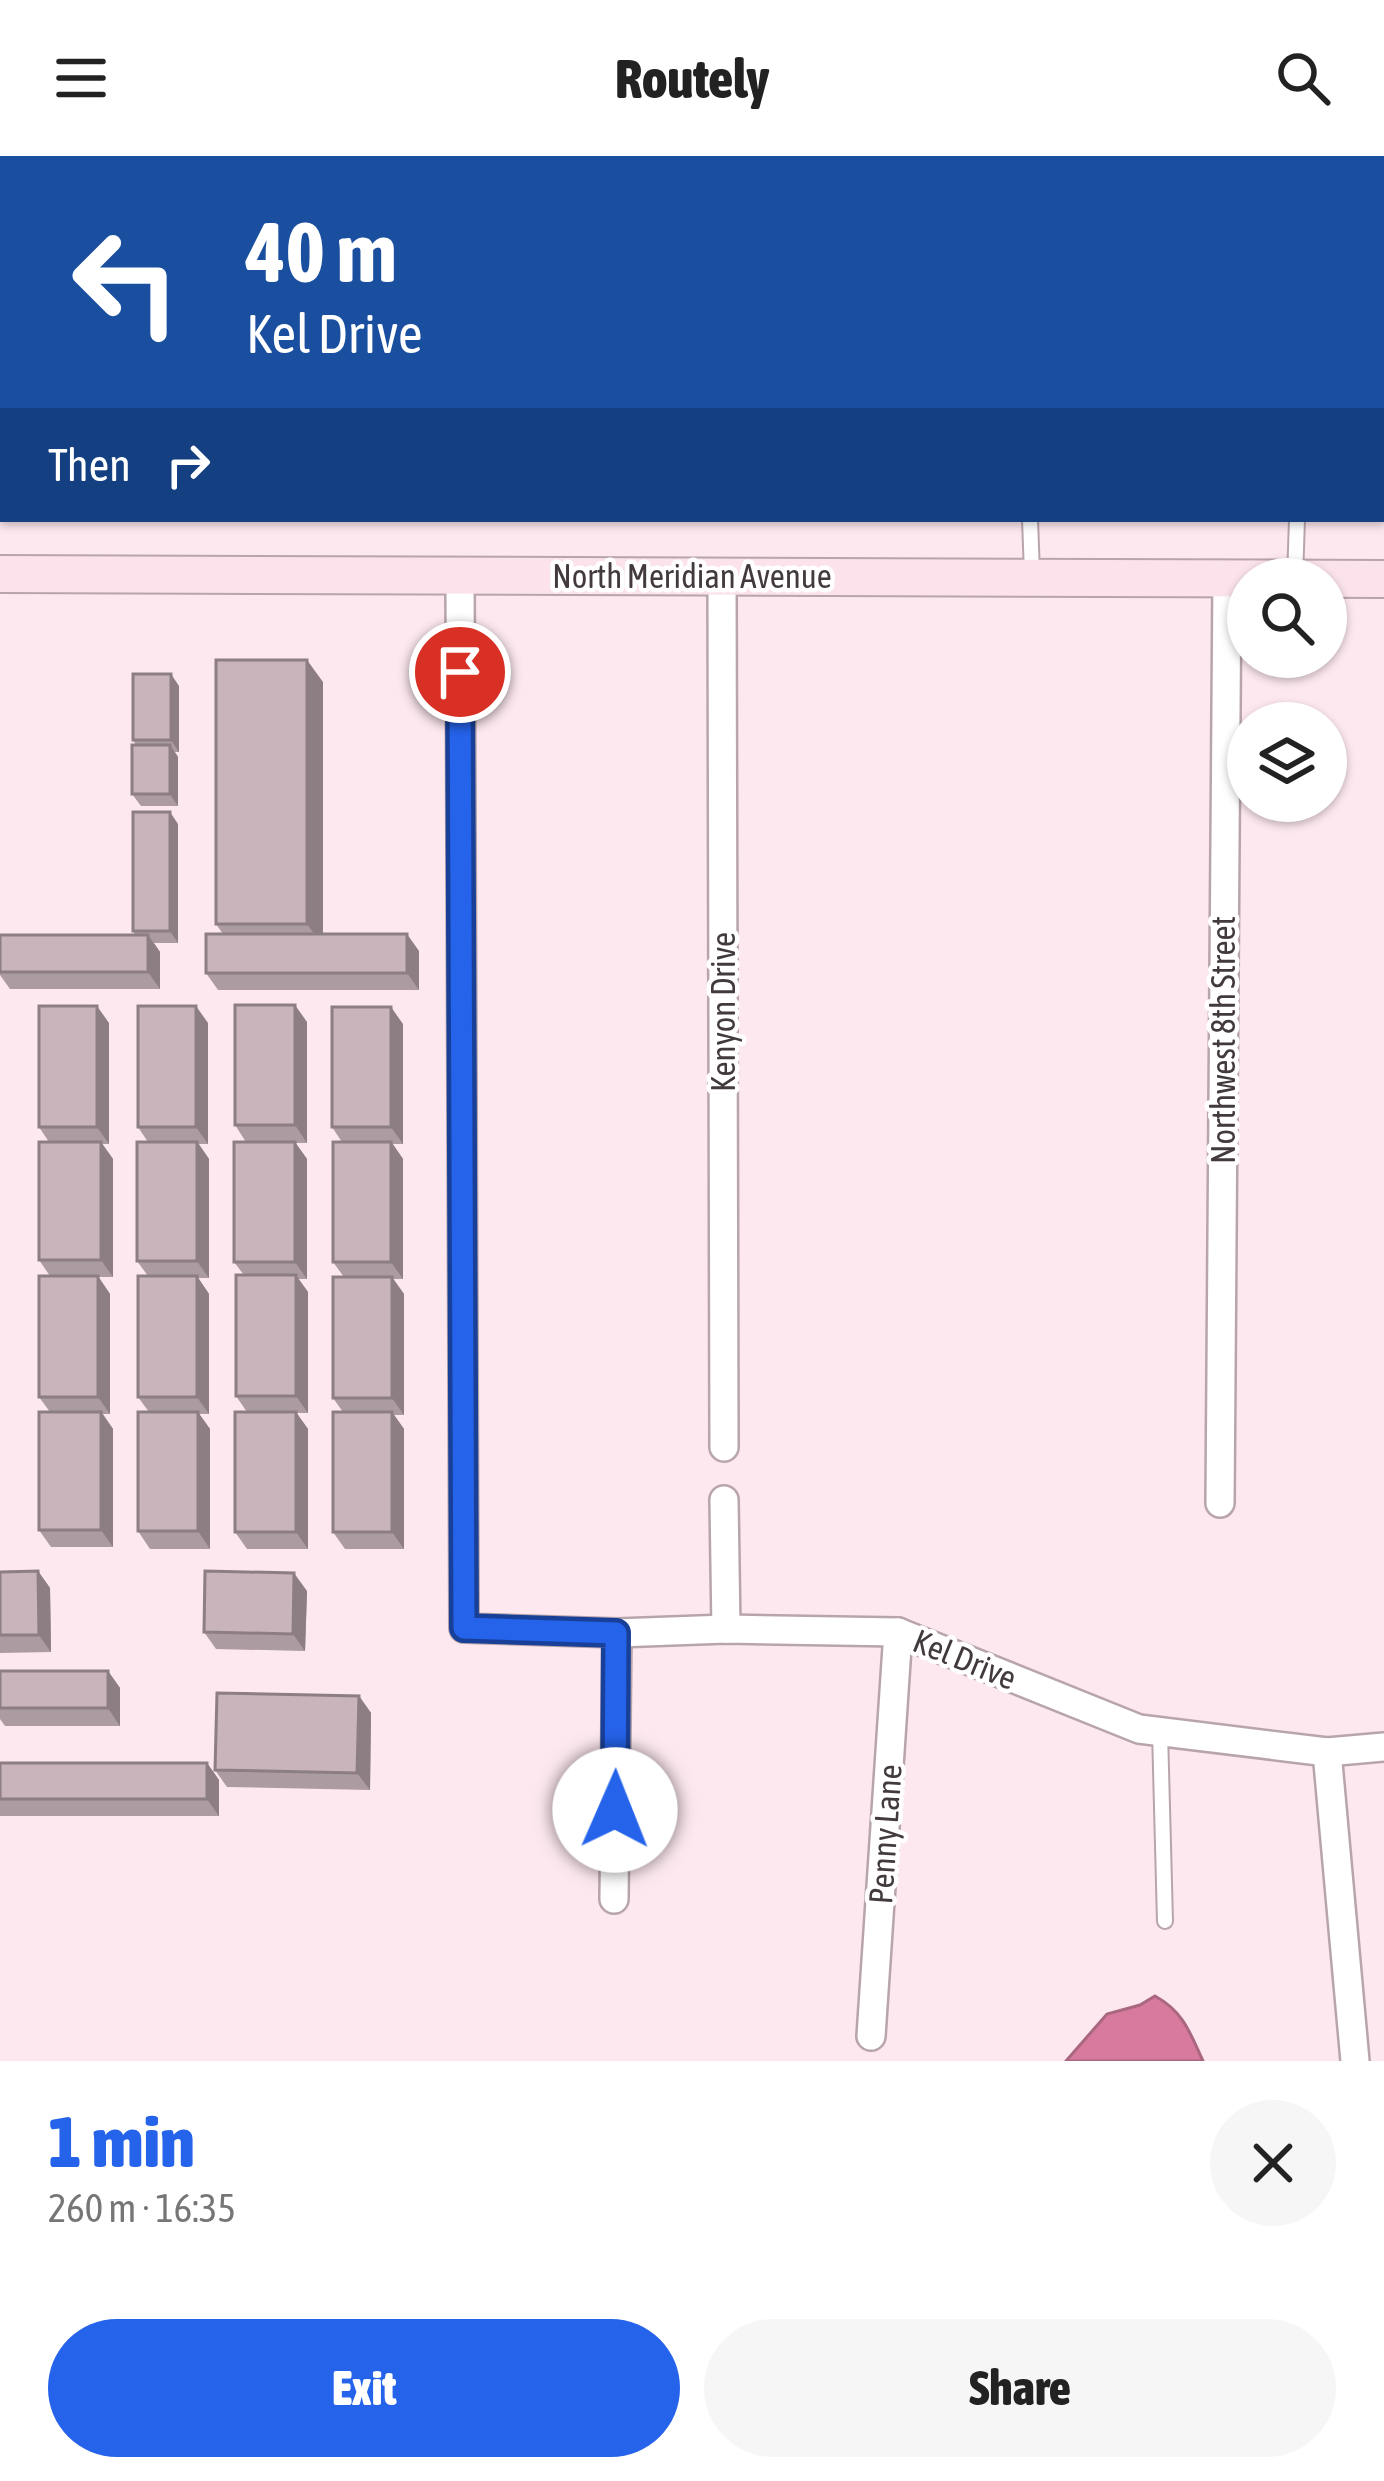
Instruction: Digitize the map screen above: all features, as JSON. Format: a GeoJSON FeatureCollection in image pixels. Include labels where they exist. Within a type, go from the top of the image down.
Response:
{"type":"FeatureCollection","features":[{"type":"Feature","properties":{"kind":"main road","name":"North Meridian Avenue"},"geometry":{"type":"LineString","coordinates":[[0,574],[1227,578]]}},
{"type":"Feature","properties":{"kind":"main road","name":"North Meridian Avenue"},"geometry":{"type":"LineString","coordinates":[[1347,579],[1384,579]]}},
{"type":"Feature","properties":{"kind":"street","name":"Kel Drive"},"geometry":{"type":"LineString","coordinates":[[460,576],[464,1628],[898,1632],[1139,1729],[1327,1751],[1384,1747]]}},
{"type":"Feature","properties":{"kind":"street","name":"Kenyon Drive"},"geometry":{"type":"LineString","coordinates":[[722,576],[724,1447]]}},
{"type":"Feature","properties":{"kind":"street","name":"Northwest 8th Street"},"geometry":{"type":"LineString","coordinates":[[1220,1503],[1227,578]]}},
{"type":"Feature","properties":{"kind":"street"},"geometry":{"type":"LineString","coordinates":[[724,1500],[726,1629]]}},
{"type":"Feature","properties":{"kind":"street","name":"Penny Lane"},"geometry":{"type":"LineString","coordinates":[[871,2036],[898,1632]]}},
{"type":"Feature","properties":{"kind":"street"},"geometry":{"type":"LineString","coordinates":[[614,1899],[616,1633]]}},
{"type":"Feature","properties":{"kind":"street"},"geometry":{"type":"LineString","coordinates":[[1327,1751],[1355,2061]]}},
{"type":"Feature","properties":{"kind":"lane"},"geometry":{"type":"LineString","coordinates":[[1030,522],[1032,577]]}},
{"type":"Feature","properties":{"kind":"lane"},"geometry":{"type":"LineString","coordinates":[[1296,558],[1297,522]]}},
{"type":"Feature","properties":{"kind":"lane"},"geometry":{"type":"LineString","coordinates":[[1160,1731],[1166,1921]]}},
{"type":"Feature","properties":{"kind":"shaded area"},"geometry":{"type":"Polygon","coordinates":[[[1155,1996],[1180,2016],[1203,2061],[1066,2061],[1107,2014],[1155,1996]]]}},
{"type":"Feature","properties":{"kind":"building"},"geometry":{"type":"Polygon","coordinates":[[[216,660],[307,660],[307,924],[216,924],[216,660]]]}},
{"type":"Feature","properties":{"kind":"building"},"geometry":{"type":"Polygon","coordinates":[[[133,674],[171,674],[171,740],[133,740],[133,674]]]}},
{"type":"Feature","properties":{"kind":"building"},"geometry":{"type":"Polygon","coordinates":[[[132,745],[170,745],[170,794],[132,794],[132,745]]]}},
{"type":"Feature","properties":{"kind":"building"},"geometry":{"type":"Polygon","coordinates":[[[133,812],[170,812],[170,931],[133,931],[133,812]]]}},
{"type":"Feature","properties":{"kind":"building"},"geometry":{"type":"Polygon","coordinates":[[[206,934],[407,934],[407,973],[206,973],[206,934]]]}},
{"type":"Feature","properties":{"kind":"building"},"geometry":{"type":"Polygon","coordinates":[[[0,935],[148,935],[148,972],[0,972],[0,935]]]}},
{"type":"Feature","properties":{"kind":"building"},"geometry":{"type":"Polygon","coordinates":[[[235,1005],[295,1005],[295,1125],[235,1125],[235,1005]]]}},
{"type":"Feature","properties":{"kind":"building"},"geometry":{"type":"Polygon","coordinates":[[[39,1006],[97,1006],[97,1127],[39,1127],[39,1006]]]}},
{"type":"Feature","properties":{"kind":"building"},"geometry":{"type":"Polygon","coordinates":[[[138,1006],[196,1006],[196,1127],[138,1127],[138,1006]]]}},
{"type":"Feature","properties":{"kind":"building"},"geometry":{"type":"Polygon","coordinates":[[[332,1007],[391,1007],[391,1127],[332,1127],[332,1007]]]}},
{"type":"Feature","properties":{"kind":"building"},"geometry":{"type":"Polygon","coordinates":[[[39,1142],[101,1142],[101,1260],[39,1260],[39,1142]]]}},
{"type":"Feature","properties":{"kind":"building"},"geometry":{"type":"Polygon","coordinates":[[[137,1142],[197,1142],[197,1261],[137,1261],[137,1142]]]}},
{"type":"Feature","properties":{"kind":"building"},"geometry":{"type":"Polygon","coordinates":[[[234,1142],[295,1142],[295,1262],[234,1262],[234,1142]]]}},
{"type":"Feature","properties":{"kind":"building"},"geometry":{"type":"Polygon","coordinates":[[[333,1142],[391,1142],[391,1262],[333,1262],[333,1142]]]}},
{"type":"Feature","properties":{"kind":"building"},"geometry":{"type":"Polygon","coordinates":[[[236,1275],[296,1275],[296,1396],[236,1396],[236,1275]]]}},
{"type":"Feature","properties":{"kind":"building"},"geometry":{"type":"Polygon","coordinates":[[[39,1276],[98,1276],[98,1397],[39,1397],[39,1276]]]}},
{"type":"Feature","properties":{"kind":"building"},"geometry":{"type":"Polygon","coordinates":[[[138,1276],[197,1276],[197,1397],[138,1397],[138,1276]]]}},
{"type":"Feature","properties":{"kind":"building"},"geometry":{"type":"Polygon","coordinates":[[[333,1277],[392,1277],[392,1398],[333,1398],[333,1277]]]}},
{"type":"Feature","properties":{"kind":"building"},"geometry":{"type":"Polygon","coordinates":[[[39,1412],[101,1412],[101,1530],[39,1530],[39,1412]]]}},
{"type":"Feature","properties":{"kind":"building"},"geometry":{"type":"Polygon","coordinates":[[[138,1412],[198,1412],[198,1531],[138,1531],[138,1412]]]}},
{"type":"Feature","properties":{"kind":"building"},"geometry":{"type":"Polygon","coordinates":[[[235,1412],[296,1412],[296,1532],[235,1532],[235,1412]]]}},
{"type":"Feature","properties":{"kind":"building"},"geometry":{"type":"Polygon","coordinates":[[[333,1412],[392,1412],[392,1532],[333,1532],[333,1412]]]}},
{"type":"Feature","properties":{"kind":"building"},"geometry":{"type":"Polygon","coordinates":[[[38,1571],[39,1635],[0,1635],[0,1572],[38,1571]]]}},
{"type":"Feature","properties":{"kind":"building"},"geometry":{"type":"Polygon","coordinates":[[[205,1571],[294,1573],[293,1634],[204,1632],[205,1571]]]}},
{"type":"Feature","properties":{"kind":"building"},"geometry":{"type":"Polygon","coordinates":[[[0,1671],[108,1671],[108,1708],[0,1708],[0,1671]]]}},
{"type":"Feature","properties":{"kind":"building"},"geometry":{"type":"Polygon","coordinates":[[[217,1693],[359,1696],[357,1773],[215,1770],[217,1693]]]}},
{"type":"Feature","properties":{"kind":"building"},"geometry":{"type":"Polygon","coordinates":[[[0,1763],[207,1763],[207,1799],[0,1799],[0,1763]]]}},
{"type":"Feature","properties":{"kind":"route"},"geometry":{"type":"LineString","coordinates":[[460,672],[464,1628],[616,1633],[615,1810]]}}]}
